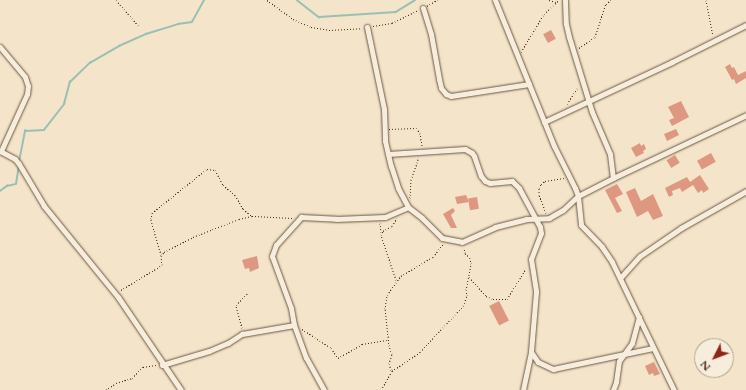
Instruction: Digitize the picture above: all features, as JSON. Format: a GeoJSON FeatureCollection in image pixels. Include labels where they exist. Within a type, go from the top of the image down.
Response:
{"type":"FeatureCollection","features":[{"type":"Feature","properties":{"kind":"street"},"geometry":{"type":"LineString","coordinates":[[495,0],[519,56],[544,122],[578,196],[581,225],[602,246],[621,277],[674,390]]}},
{"type":"Feature","properties":{"kind":"street"},"geometry":{"type":"LineString","coordinates":[[565,0],[566,24],[592,112],[610,154],[613,178]]}},
{"type":"Feature","properties":{"kind":"street"},"geometry":{"type":"LineString","coordinates":[[423,8],[431,34],[440,83],[446,94],[451,96],[530,84]]}},
{"type":"Feature","properties":{"kind":"street"},"geometry":{"type":"LineString","coordinates":[[544,122],[746,25]]}},
{"type":"Feature","properties":{"kind":"street"},"geometry":{"type":"LineString","coordinates":[[367,27],[384,110],[388,154],[394,178],[410,208],[439,236],[447,240],[462,242],[495,227],[534,218],[549,218],[563,210],[578,196],[746,115]]}},
{"type":"Feature","properties":{"kind":"street"},"geometry":{"type":"LineString","coordinates":[[0,47],[25,77],[28,86],[27,94],[0,151],[15,159],[19,164],[44,206],[118,297],[162,365],[181,390]]}},
{"type":"Feature","properties":{"kind":"street"},"geometry":{"type":"LineString","coordinates":[[388,154],[469,150],[474,156],[479,172],[485,181],[490,183],[512,181],[516,183],[540,227],[541,233],[531,259],[536,292],[531,352],[524,390]]}},
{"type":"Feature","properties":{"kind":"street"},"geometry":{"type":"LineString","coordinates":[[621,277],[640,256],[682,228],[746,191]]}},
{"type":"Feature","properties":{"kind":"street"},"geometry":{"type":"LineString","coordinates":[[324,390],[306,358],[294,325],[291,308],[272,256],[276,245],[298,219],[304,217],[336,219],[378,218],[410,208]]}},
{"type":"Feature","properties":{"kind":"street"},"geometry":{"type":"LineString","coordinates":[[612,390],[616,382],[617,364],[632,343],[639,318]]}},
{"type":"Feature","properties":{"kind":"street"},"geometry":{"type":"LineString","coordinates":[[162,365],[209,351],[228,343],[242,334],[294,325]]}},
{"type":"Feature","properties":{"kind":"street"},"geometry":{"type":"LineString","coordinates":[[531,352],[538,362],[554,370],[623,356],[653,348]]}},
{"type":"Feature","properties":{"kind":"path"},"geometry":{"type":"LineString","coordinates":[[116,0],[139,26]]}},
{"type":"Feature","properties":{"kind":"path"},"geometry":{"type":"LineString","coordinates":[[267,0],[293,19],[311,27],[329,30],[367,27],[392,23],[437,0]]}},
{"type":"Feature","properties":{"kind":"path"},"geometry":{"type":"LineString","coordinates":[[549,0],[557,2]]}},
{"type":"Feature","properties":{"kind":"path"},"geometry":{"type":"LineString","coordinates":[[519,56],[544,14],[560,0]]}},
{"type":"Feature","properties":{"kind":"path"},"geometry":{"type":"LineString","coordinates":[[575,52],[596,34],[606,4],[611,0]]}},
{"type":"Feature","properties":{"kind":"path"},"geometry":{"type":"LineString","coordinates":[[706,0],[713,33],[711,43]]}},
{"type":"Feature","properties":{"kind":"path"},"geometry":{"type":"LineString","coordinates":[[563,114],[570,97],[578,88],[582,76]]}},
{"type":"Feature","properties":{"kind":"path"},"geometry":{"type":"LineString","coordinates":[[385,129],[416,128],[422,139],[420,152],[411,180],[410,208]]}},
{"type":"Feature","properties":{"kind":"path"},"geometry":{"type":"LineString","coordinates":[[118,297],[122,289],[162,265],[152,213],[207,169],[215,170],[223,185],[235,194],[243,209],[252,216]]}},
{"type":"Feature","properties":{"kind":"path"},"geometry":{"type":"LineString","coordinates":[[549,218],[539,195],[538,188],[541,184],[555,179],[570,178]]}},
{"type":"Feature","properties":{"kind":"path"},"geometry":{"type":"LineString","coordinates":[[382,232],[394,223],[398,213]]}},
{"type":"Feature","properties":{"kind":"path"},"geometry":{"type":"LineString","coordinates":[[161,256],[164,252],[193,237],[239,218],[252,216],[298,219]]}},
{"type":"Feature","properties":{"kind":"path"},"geometry":{"type":"LineString","coordinates":[[378,218],[382,232],[381,239],[396,281]]}},
{"type":"Feature","properties":{"kind":"path"},"geometry":{"type":"LineString","coordinates":[[392,371],[389,364],[392,354],[388,340],[385,304],[387,295],[396,281],[408,271],[433,257],[440,246],[447,240]]}},
{"type":"Feature","properties":{"kind":"path"},"geometry":{"type":"LineString","coordinates":[[381,390],[392,371],[420,352],[458,312],[467,296],[468,276],[471,261],[465,253],[462,242]]}},
{"type":"Feature","properties":{"kind":"path"},"geometry":{"type":"LineString","coordinates":[[468,276],[486,296],[493,299],[507,299],[531,259]]}},
{"type":"Feature","properties":{"kind":"path"},"geometry":{"type":"LineString","coordinates":[[242,334],[236,305],[248,294]]}},
{"type":"Feature","properties":{"kind":"path"},"geometry":{"type":"LineString","coordinates":[[294,325],[331,348],[338,358],[362,344],[388,340]]}},
{"type":"Feature","properties":{"kind":"path"},"geometry":{"type":"LineString","coordinates":[[106,390],[116,383],[135,376],[143,367],[162,365]]}},
{"type":"Feature","properties":{"kind":"building"},"geometry":{"type":"Polygon","coordinates":[[[551,30],[556,39],[548,43],[543,34],[551,30]]]}},
{"type":"Feature","properties":{"kind":"building"},"geometry":{"type":"Polygon","coordinates":[[[730,64],[732,68],[734,67],[738,75],[746,71],[746,78],[736,84],[725,67],[730,64]]]}},
{"type":"Feature","properties":{"kind":"building"},"geometry":{"type":"Polygon","coordinates":[[[681,101],[689,117],[672,126],[669,120],[674,118],[668,107],[681,101]]]}},
{"type":"Feature","properties":{"kind":"building"},"geometry":{"type":"Polygon","coordinates":[[[676,129],[679,135],[667,141],[664,134],[676,129]]]}},
{"type":"Feature","properties":{"kind":"building"},"geometry":{"type":"Polygon","coordinates":[[[640,143],[641,146],[644,144],[646,149],[643,151],[644,153],[636,157],[631,148],[640,143]]]}},
{"type":"Feature","properties":{"kind":"building"},"geometry":{"type":"Polygon","coordinates":[[[711,153],[716,162],[702,170],[697,161],[711,153]]]}},
{"type":"Feature","properties":{"kind":"building"},"geometry":{"type":"Polygon","coordinates":[[[675,155],[680,163],[671,168],[667,160],[675,155]]]}},
{"type":"Feature","properties":{"kind":"building"},"geometry":{"type":"Polygon","coordinates":[[[700,175],[709,189],[703,193],[702,190],[698,193],[693,185],[682,192],[680,188],[672,191],[673,195],[669,197],[665,188],[687,177],[690,182],[700,175]]]}},
{"type":"Feature","properties":{"kind":"building"},"geometry":{"type":"Polygon","coordinates":[[[617,184],[623,194],[615,198],[622,211],[617,213],[605,190],[617,184]]]}},
{"type":"Feature","properties":{"kind":"building"},"geometry":{"type":"Polygon","coordinates":[[[635,188],[641,201],[653,194],[663,216],[653,220],[648,211],[637,217],[626,192],[635,188]]]}},
{"type":"Feature","properties":{"kind":"building"},"geometry":{"type":"Polygon","coordinates":[[[466,195],[469,202],[457,204],[455,197],[466,195]]]}},
{"type":"Feature","properties":{"kind":"building"},"geometry":{"type":"Polygon","coordinates":[[[477,197],[479,209],[470,210],[468,198],[477,197]]]}},
{"type":"Feature","properties":{"kind":"building"},"geometry":{"type":"Polygon","coordinates":[[[453,208],[455,211],[451,215],[457,228],[451,228],[443,214],[453,208]]]}},
{"type":"Feature","properties":{"kind":"building"},"geometry":{"type":"Polygon","coordinates":[[[257,256],[259,268],[250,272],[249,268],[245,269],[242,260],[257,256]]]}},
{"type":"Feature","properties":{"kind":"building"},"geometry":{"type":"Polygon","coordinates":[[[499,301],[509,321],[499,326],[489,306],[499,301]]]}},
{"type":"Feature","properties":{"kind":"building"},"geometry":{"type":"Polygon","coordinates":[[[654,362],[660,374],[654,376],[653,373],[649,375],[645,366],[654,362]]]}},
{"type":"Feature","properties":{"kind":"waterway"},"geometry":{"type":"LineString","coordinates":[[19,162],[25,131],[44,130],[64,104],[70,82],[90,63],[119,46],[146,34],[178,24],[192,22],[204,0]]}},
{"type":"Feature","properties":{"kind":"waterway"},"geometry":{"type":"LineString","coordinates":[[297,0],[319,17],[396,12],[415,0]]}},
{"type":"Feature","properties":{"kind":"waterway"},"geometry":{"type":"LineString","coordinates":[[0,191],[7,186],[16,184],[19,166]]}}]}
